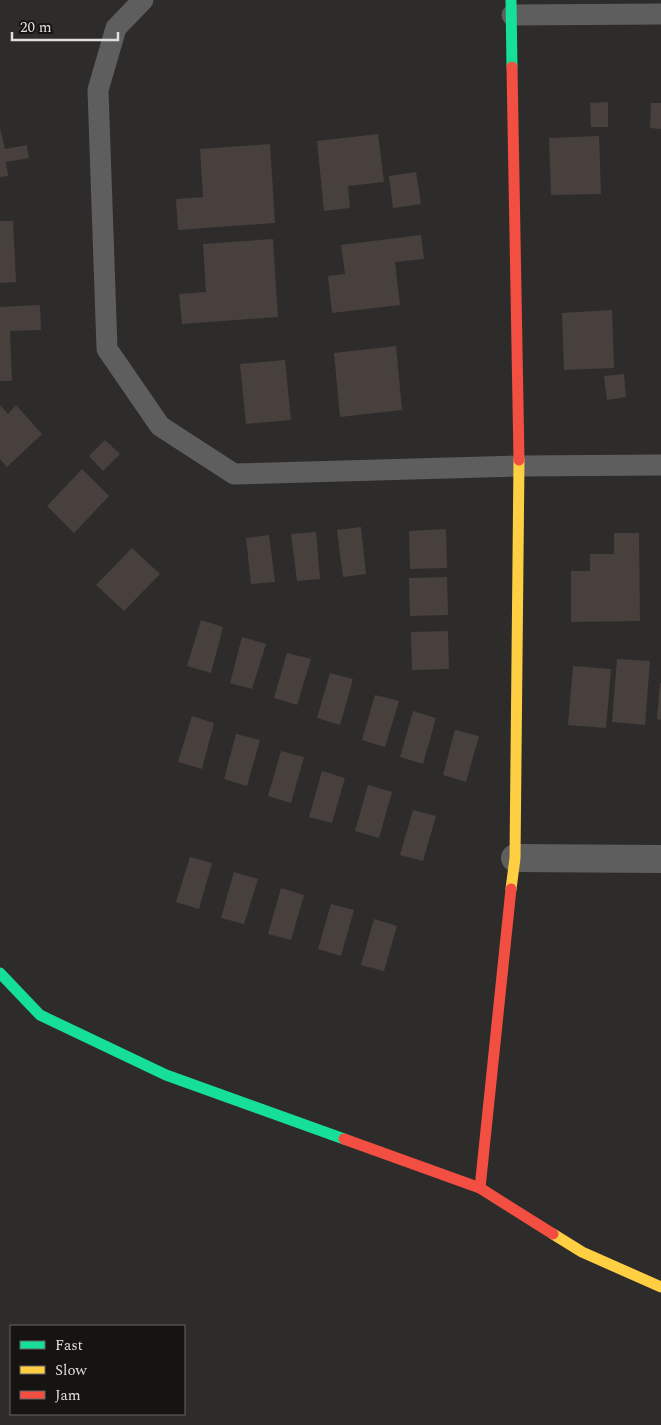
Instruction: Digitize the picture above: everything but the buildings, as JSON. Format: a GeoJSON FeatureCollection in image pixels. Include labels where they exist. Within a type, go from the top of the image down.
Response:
{"type":"FeatureCollection","features":[{"type":"Feature","properties":{"kind":"street"},"geometry":{"type":"LineString","coordinates":[[480,1188],[504,944],[515,858],[519,466],[512,8]]}},
{"type":"Feature","properties":{"kind":"street"},"geometry":{"type":"LineString","coordinates":[[515,858],[661,859]]}},
{"type":"Feature","properties":{"kind":"street"},"geometry":{"type":"LineString","coordinates":[[0,973],[40,1014],[166,1075],[480,1188],[582,1252],[661,1287]]}},
{"type":"Feature","properties":{"kind":"lane"},"geometry":{"type":"LineString","coordinates":[[143,0],[116,28],[98,90],[107,349],[160,426],[234,474],[519,466],[661,465]]}},
{"type":"Feature","properties":{"kind":"lane"},"geometry":{"type":"LineString","coordinates":[[512,8],[661,14]]}},
{"type":"Feature","properties":{"kind":"traffic: fast"},"geometry":{"type":"LineString","coordinates":[[511,0],[512,67]]}},
{"type":"Feature","properties":{"kind":"traffic: fast"},"geometry":{"type":"LineString","coordinates":[[0,973],[40,1015],[166,1075],[344,1139]]}},
{"type":"Feature","properties":{"kind":"traffic: slow"},"geometry":{"type":"LineString","coordinates":[[511,889],[515,858],[519,460]]}},
{"type":"Feature","properties":{"kind":"traffic: slow"},"geometry":{"type":"LineString","coordinates":[[553,1234],[582,1252],[661,1287]]}},
{"type":"Feature","properties":{"kind":"traffic: jam"},"geometry":{"type":"LineString","coordinates":[[512,67],[519,460]]}},
{"type":"Feature","properties":{"kind":"traffic: jam"},"geometry":{"type":"LineString","coordinates":[[480,1188],[511,889]]}},
{"type":"Feature","properties":{"kind":"traffic: jam"},"geometry":{"type":"LineString","coordinates":[[344,1139],[480,1188],[553,1234]]}}]}
